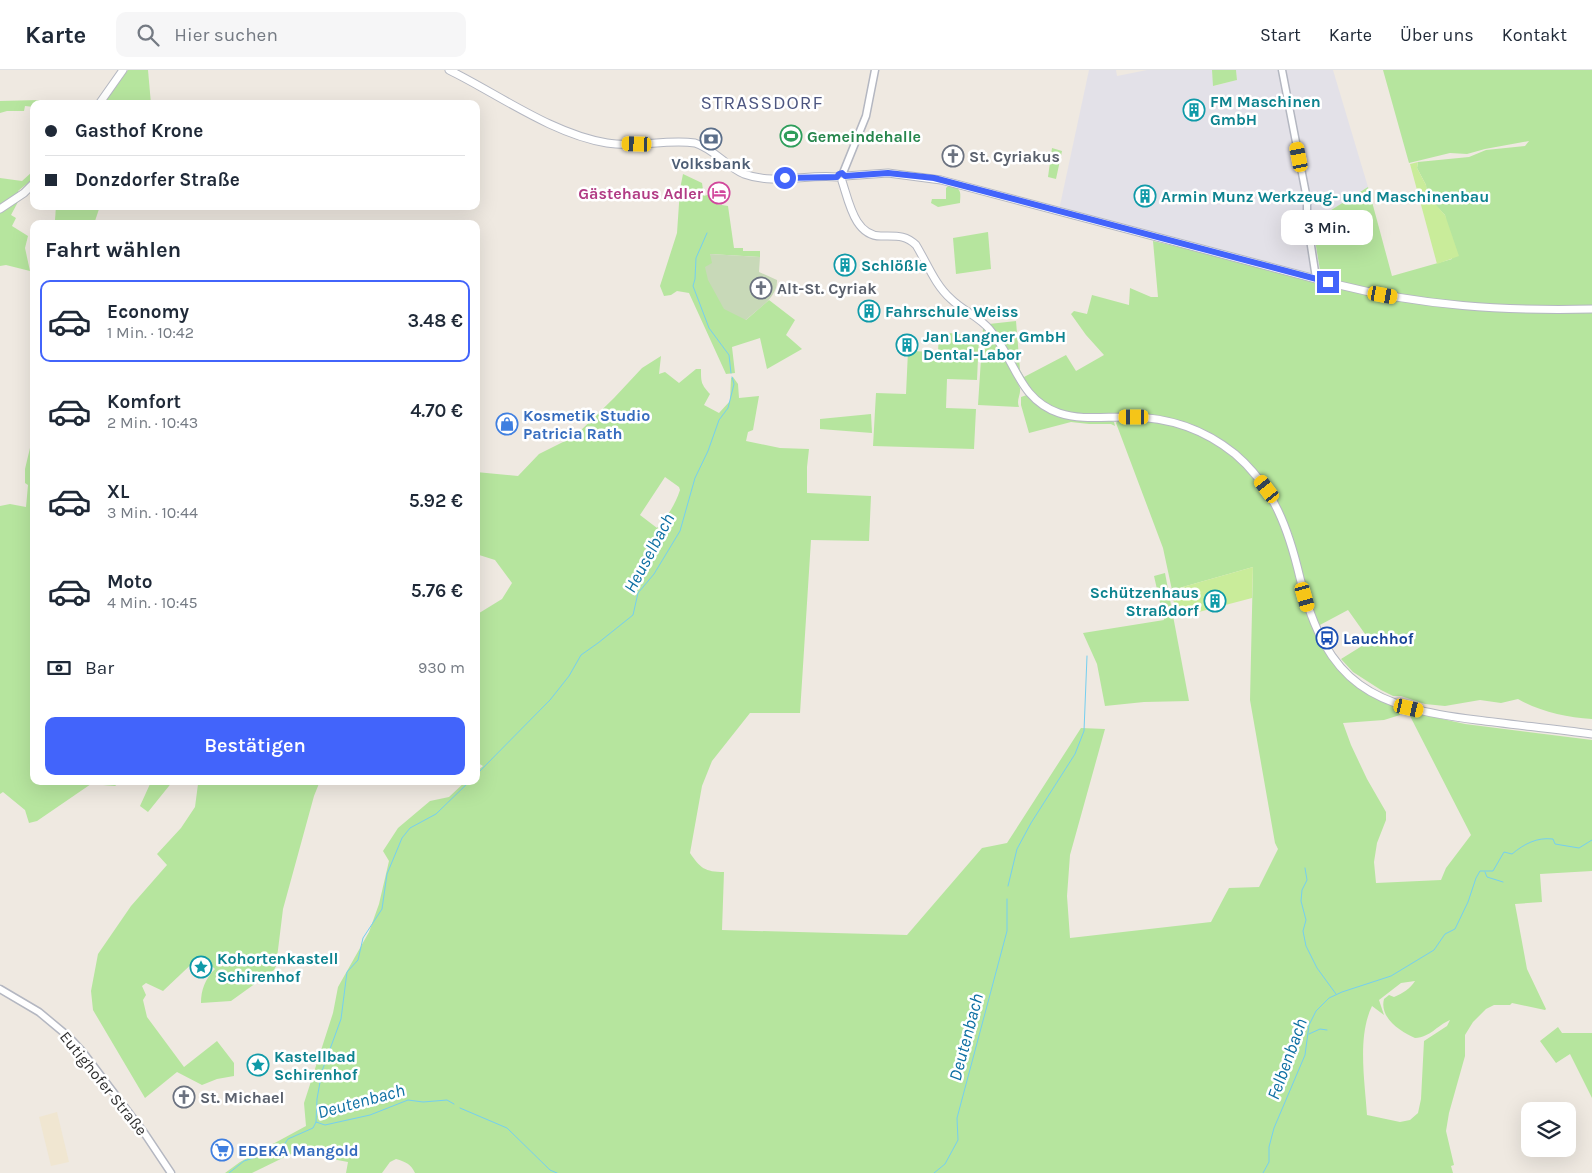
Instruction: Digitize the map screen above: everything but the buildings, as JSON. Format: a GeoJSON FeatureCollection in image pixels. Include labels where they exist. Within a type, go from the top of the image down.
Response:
{"type":"FeatureCollection","features":[{"type":"Feature","properties":{"kind":"main road"},"geometry":{"type":"LineString","coordinates":[[449,70],[562,130],[608,143],[695,143],[715,152],[739,171],[760,178],[842,177],[888,173],[941,180],[1334,284],[1394,297],[1458,306],[1512,309],[1592,309]]}},
{"type":"Feature","properties":{"kind":"main road"},"geometry":{"type":"LineString","coordinates":[[102,100],[121,73]]}},
{"type":"Feature","properties":{"kind":"main road"},"geometry":{"type":"LineString","coordinates":[[842,177],[856,221],[863,230],[876,236],[897,235],[911,240],[916,245],[946,295],[963,310],[986,325],[1004,349],[1026,390],[1045,406],[1061,413],[1075,416],[1147,418],[1180,424],[1222,445],[1253,471],[1274,501],[1286,525],[1318,635],[1345,672],[1366,689],[1390,703],[1428,713],[1592,734]]}},
{"type":"Feature","properties":{"kind":"main road"},"geometry":{"type":"LineString","coordinates":[[0,209],[30,187]]}},
{"type":"Feature","properties":{"kind":"street"},"geometry":{"type":"LineString","coordinates":[[842,177],[866,116],[875,70]]}},
{"type":"Feature","properties":{"kind":"street"},"geometry":{"type":"LineString","coordinates":[[1282,70],[1307,199],[1307,220],[1316,278]]}},
{"type":"Feature","properties":{"kind":"street","name":"Eutighofer Straße"},"geometry":{"type":"LineString","coordinates":[[0,989],[40,1012],[76,1044],[146,1134],[171,1173]]}},
{"type":"Feature","properties":{"kind":"shaded area"},"geometry":{"type":"Polygon","coordinates":[[[1089,70],[1116,70],[1117,76],[1147,70],[1212,70],[1214,86],[1237,80],[1236,70],[1333,70],[1368,187],[1312,222],[1321,276],[1059,210],[1089,70]]]}},
{"type":"Feature","properties":{"kind":"shaded area"},"geometry":{"type":"Polygon","coordinates":[[[57,1112],[69,1162],[51,1166],[39,1117],[57,1112]]]}},
{"type":"Feature","properties":{"kind":"green space"},"geometry":{"type":"Polygon","coordinates":[[[128,70],[148,70],[151,100],[105,100],[128,70]]]}},
{"type":"Feature","properties":{"kind":"green space"},"geometry":{"type":"Polygon","coordinates":[[[1212,70],[1236,70],[1237,80],[1213,86],[1212,70]]]}},
{"type":"Feature","properties":{"kind":"green space"},"geometry":{"type":"Polygon","coordinates":[[[1383,70],[1592,70],[1592,719],[1554,713],[1518,699],[1501,703],[1480,700],[1445,706],[1425,704],[1401,696],[1393,696],[1353,672],[1341,659],[1370,641],[1348,610],[1318,626],[1308,600],[1293,539],[1286,520],[1271,492],[1251,467],[1189,424],[1080,415],[1059,411],[1035,396],[989,324],[1016,321],[1020,370],[1024,377],[1066,355],[1076,371],[1104,355],[1071,314],[1074,311],[1087,314],[1092,295],[1129,305],[1130,288],[1151,297],[1158,297],[1153,241],[1342,290],[1353,288],[1355,286],[1321,276],[1312,222],[1368,187],[1392,276],[1452,259],[1445,215],[1427,196],[1426,185],[1417,168],[1418,162],[1469,157],[1486,150],[1525,146],[1529,141],[1485,149],[1467,154],[1450,153],[1409,163],[1383,70]]]}},
{"type":"Feature","properties":{"kind":"green space"},"geometry":{"type":"Polygon","coordinates":[[[30,100],[30,107],[25,106],[24,111],[0,113],[0,101],[30,100]]]}},
{"type":"Feature","properties":{"kind":"green space"},"geometry":{"type":"Polygon","coordinates":[[[1052,148],[1062,151],[1056,179],[1048,177],[1052,148]]]}},
{"type":"Feature","properties":{"kind":"green space"},"geometry":{"type":"Polygon","coordinates":[[[1418,162],[1417,168],[1426,185],[1427,195],[1445,215],[1459,256],[1437,264],[1410,164],[1418,162]]]}},
{"type":"Feature","properties":{"kind":"green space"},"geometry":{"type":"Polygon","coordinates":[[[30,174],[30,181],[18,191],[19,200],[11,215],[16,218],[12,226],[28,236],[25,248],[30,271],[6,265],[0,266],[0,178],[22,181],[30,174]]]}},
{"type":"Feature","properties":{"kind":"green space"},"geometry":{"type":"Polygon","coordinates":[[[683,174],[702,183],[704,196],[714,193],[716,204],[728,206],[734,248],[743,248],[743,251],[760,251],[760,257],[710,254],[746,320],[769,300],[795,320],[786,335],[802,349],[767,369],[760,338],[732,347],[735,373],[726,374],[689,293],[677,291],[671,295],[664,296],[660,286],[677,233],[683,174]]]}},
{"type":"Feature","properties":{"kind":"green space"},"geometry":{"type":"Polygon","coordinates":[[[949,185],[956,187],[959,191],[960,203],[938,207],[931,203],[932,199],[946,199],[946,188],[949,185]]]}},
{"type":"Feature","properties":{"kind":"green space"},"geometry":{"type":"Polygon","coordinates":[[[56,210],[99,210],[95,220],[55,220],[56,210]]]}},
{"type":"Feature","properties":{"kind":"green space"},"geometry":{"type":"Polygon","coordinates":[[[988,232],[991,269],[956,274],[953,238],[988,232]]]}},
{"type":"Feature","properties":{"kind":"green space"},"geometry":{"type":"Polygon","coordinates":[[[710,254],[760,257],[759,272],[777,280],[771,298],[746,320],[724,309],[708,280],[705,267],[712,263],[710,254]]]}},
{"type":"Feature","properties":{"kind":"green space"},"geometry":{"type":"Polygon","coordinates":[[[983,328],[1001,348],[1020,388],[1019,407],[978,405],[983,328]]]}},
{"type":"Feature","properties":{"kind":"green space"},"geometry":{"type":"Polygon","coordinates":[[[939,332],[979,336],[977,380],[947,379],[946,408],[976,409],[974,449],[873,446],[876,393],[906,394],[908,351],[938,352],[939,332]]]}},
{"type":"Feature","properties":{"kind":"green space"},"geometry":{"type":"Polygon","coordinates":[[[661,356],[659,374],[665,372],[679,383],[696,369],[701,369],[702,383],[710,394],[704,405],[719,413],[730,401],[731,378],[733,377],[738,384],[739,398],[759,396],[753,430],[748,432],[746,441],[780,448],[809,449],[807,493],[871,496],[869,541],[811,540],[800,713],[750,713],[712,761],[702,786],[690,853],[704,868],[724,872],[722,930],[907,935],[982,848],[1007,843],[1081,728],[1105,729],[1070,855],[1067,896],[1070,938],[1211,922],[1229,888],[1259,887],[1278,849],[1275,843],[1250,700],[1253,567],[1172,590],[1163,548],[1116,423],[1118,420],[1154,422],[1189,430],[1221,446],[1249,470],[1279,514],[1311,619],[1321,643],[1335,664],[1353,683],[1377,699],[1402,709],[1400,715],[1384,720],[1343,723],[1367,779],[1386,812],[1386,820],[1377,843],[1374,862],[1376,883],[1441,880],[1446,868],[1471,835],[1409,714],[1411,712],[1465,724],[1592,740],[1592,871],[1540,874],[1542,902],[1515,904],[1527,969],[1546,1009],[1512,1003],[1510,1005],[1494,1005],[1486,1009],[1473,1022],[1465,1035],[1465,1056],[1449,1113],[1446,1131],[1454,1165],[1451,1166],[1453,1173],[415,1173],[408,1164],[396,1159],[390,1162],[382,1173],[346,1173],[348,1162],[295,1152],[252,1173],[225,1173],[240,1162],[306,1126],[304,1103],[333,1013],[338,987],[369,932],[379,904],[389,861],[383,851],[398,828],[430,801],[449,797],[462,785],[480,785],[480,769],[483,766],[480,764],[480,613],[502,599],[512,583],[495,560],[480,555],[480,472],[518,476],[539,454],[575,436],[642,368],[661,356]],[[665,477],[640,515],[657,528],[676,501],[680,490],[679,487],[665,477]],[[1415,981],[1401,983],[1379,1000],[1384,1015],[1372,1006],[1367,1018],[1363,1045],[1367,1115],[1400,1122],[1410,1120],[1418,1113],[1421,1099],[1424,1041],[1447,1026],[1450,1020],[1425,1036],[1415,1038],[1392,1023],[1383,1006],[1384,999],[1389,995],[1394,997],[1411,986],[1415,981]]]}},
{"type":"Feature","properties":{"kind":"green space"},"geometry":{"type":"Polygon","coordinates":[[[1027,395],[1044,409],[1110,420],[1114,422],[1115,426],[1111,424],[1071,422],[1029,433],[1021,405],[1021,397],[1027,395]]]}},
{"type":"Feature","properties":{"kind":"green space"},"geometry":{"type":"Polygon","coordinates":[[[871,414],[872,433],[820,429],[820,419],[871,414]]]}},
{"type":"Feature","properties":{"kind":"green space"},"geometry":{"type":"Polygon","coordinates":[[[30,448],[30,785],[90,785],[37,821],[29,823],[25,810],[3,792],[0,794],[0,506],[10,504],[26,507],[28,485],[25,483],[25,469],[30,448]]]}},
{"type":"Feature","properties":{"kind":"green space"},"geometry":{"type":"Polygon","coordinates":[[[1253,567],[1252,598],[1176,618],[1172,590],[1253,567]]]}},
{"type":"Feature","properties":{"kind":"green space"},"geometry":{"type":"Polygon","coordinates":[[[1165,573],[1189,701],[1144,702],[1105,706],[1097,664],[1083,633],[1164,620],[1154,576],[1165,573]]]}},
{"type":"Feature","properties":{"kind":"green space"},"geometry":{"type":"Polygon","coordinates":[[[150,785],[170,785],[148,812],[140,806],[150,785]]]}},
{"type":"Feature","properties":{"kind":"green space"},"geometry":{"type":"Polygon","coordinates":[[[198,785],[318,785],[283,909],[274,970],[231,1001],[201,1003],[204,985],[215,969],[200,956],[163,991],[146,983],[142,986],[146,995],[143,1000],[147,1017],[184,1067],[217,1041],[234,1063],[234,1076],[217,1079],[202,1085],[177,1072],[145,1098],[93,1010],[91,991],[98,954],[131,906],[167,865],[157,854],[181,828],[195,807],[198,785]]]}},
{"type":"Feature","properties":{"kind":"green space"},"geometry":{"type":"Polygon","coordinates":[[[1558,1027],[1562,1033],[1592,1033],[1592,1098],[1570,1054],[1556,1063],[1540,1041],[1558,1027]]]}},
{"type":"Feature","properties":{"kind":"waterway","name":"Heuselbach"},"geometry":{"type":"LineString","coordinates":[[707,233],[696,258],[693,286],[709,328],[729,355],[731,373]]}},
{"type":"Feature","properties":{"kind":"waterway","name":"Heuselbach"},"geometry":{"type":"LineString","coordinates":[[480,771],[550,700],[569,676],[581,655],[633,615],[638,593],[654,574],[680,531],[695,478],[708,451],[719,420],[728,408],[734,384],[732,377]]}},
{"type":"Feature","properties":{"kind":"waterway","name":"Deutenbach"},"geometry":{"type":"LineString","coordinates":[[1008,886],[1017,849],[1031,823],[1075,754],[1084,731],[1087,656]]}},
{"type":"Feature","properties":{"kind":"waterway","name":"Heuselbach"},"geometry":{"type":"LineString","coordinates":[[316,1122],[317,1099],[322,1071],[341,1019],[347,972],[358,960],[363,938],[382,909],[387,874],[402,838],[410,828],[436,814],[466,785]]}},
{"type":"Feature","properties":{"kind":"waterway","name":"Felbenbach"},"geometry":{"type":"LineString","coordinates":[[1263,1173],[1269,1162],[1269,1147],[1274,1128],[1305,1055],[1309,1025],[1316,1011],[1329,998],[1391,976],[1434,950],[1445,934],[1455,929],[1480,871],[1493,871],[1504,852],[1512,854],[1526,844],[1542,839],[1553,839],[1555,844],[1579,848],[1592,840]]}},
{"type":"Feature","properties":{"kind":"waterway"},"geometry":{"type":"LineString","coordinates":[[1305,868],[1307,880],[1302,890],[1301,901],[1306,920],[1303,931],[1306,946],[1317,968],[1336,994]]}},
{"type":"Feature","properties":{"kind":"waterway"},"geometry":{"type":"LineString","coordinates":[[1485,872],[1487,877],[1503,882]]}},
{"type":"Feature","properties":{"kind":"waterway","name":"Deutenbach"},"geometry":{"type":"LineString","coordinates":[[934,1173],[945,1164],[958,1140],[957,1118],[1007,931],[1007,899]]}},
{"type":"Feature","properties":{"kind":"waterway"},"geometry":{"type":"LineString","coordinates":[[1309,1034],[1320,1029],[1327,1030]]}},
{"type":"Feature","properties":{"kind":"waterway","name":"Deutenbach"},"geometry":{"type":"LineString","coordinates":[[229,1173],[244,1161],[281,1149],[288,1139],[313,1128],[316,1122],[325,1125],[370,1115],[408,1100],[423,1102],[447,1100],[454,1104]]}},
{"type":"Feature","properties":{"kind":"waterway","name":"Deutenbach"},"geometry":{"type":"LineString","coordinates":[[460,1108],[507,1128],[550,1170],[557,1173]]}},
{"type":"Feature","properties":{"kind":"place","name":"FM Maschinen GmbH"},"geometry":{"type":"Point","coordinates":[1194,110]}},
{"type":"Feature","properties":{"kind":"place","name":"Gemeindehalle"},"geometry":{"type":"Point","coordinates":[791,136]}},
{"type":"Feature","properties":{"kind":"place","name":"Volksbank"},"geometry":{"type":"Point","coordinates":[711,139]}},
{"type":"Feature","properties":{"kind":"place","name":"St. Cyriakus"},"geometry":{"type":"Point","coordinates":[953,156]}},
{"type":"Feature","properties":{"kind":"place","name":"Gästehaus Adler"},"geometry":{"type":"Point","coordinates":[719,193]}},
{"type":"Feature","properties":{"kind":"place","name":"Armin Munz Werkzeug- und Maschinenbau"},"geometry":{"type":"Point","coordinates":[1145,196]}},
{"type":"Feature","properties":{"kind":"place","name":"Schlößle"},"geometry":{"type":"Point","coordinates":[845,265]}},
{"type":"Feature","properties":{"kind":"place","name":"Alt-St. Cyriak"},"geometry":{"type":"Point","coordinates":[761,288]}},
{"type":"Feature","properties":{"kind":"place","name":"Fahrschule Weiss"},"geometry":{"type":"Point","coordinates":[869,311]}},
{"type":"Feature","properties":{"kind":"place","name":"Jan Langner GmbH Dental-Labor"},"geometry":{"type":"Point","coordinates":[907,345]}},
{"type":"Feature","properties":{"kind":"place","name":"Kosmetik Studio Patricia Rath"},"geometry":{"type":"Point","coordinates":[507,424]}},
{"type":"Feature","properties":{"kind":"place","name":"Schützenhaus Straßdorf"},"geometry":{"type":"Point","coordinates":[1215,601]}},
{"type":"Feature","properties":{"kind":"place","name":"Lauchhof"},"geometry":{"type":"Point","coordinates":[1327,638]}},
{"type":"Feature","properties":{"kind":"place","name":"Kohortenkastell Schirenhof"},"geometry":{"type":"Point","coordinates":[201,967]}},
{"type":"Feature","properties":{"kind":"place","name":"Kastellbad Schirenhof"},"geometry":{"type":"Point","coordinates":[258,1065]}},
{"type":"Feature","properties":{"kind":"place","name":"St. Michael"},"geometry":{"type":"Point","coordinates":[184,1097]}},
{"type":"Feature","properties":{"kind":"place","name":"EDEKA Mangold"},"geometry":{"type":"Point","coordinates":[222,1150]}},
{"type":"Feature","properties":{"kind":"district","name":"STRASSDORF"},"geometry":{"type":"Point","coordinates":[762,102]}},
{"type":"Feature","properties":{"kind":"route"},"geometry":{"type":"LineString","coordinates":[[785,178],[837,177],[838,174],[842,173],[845,176],[853,174],[901,173],[934,178],[1328,282]]}}]}
